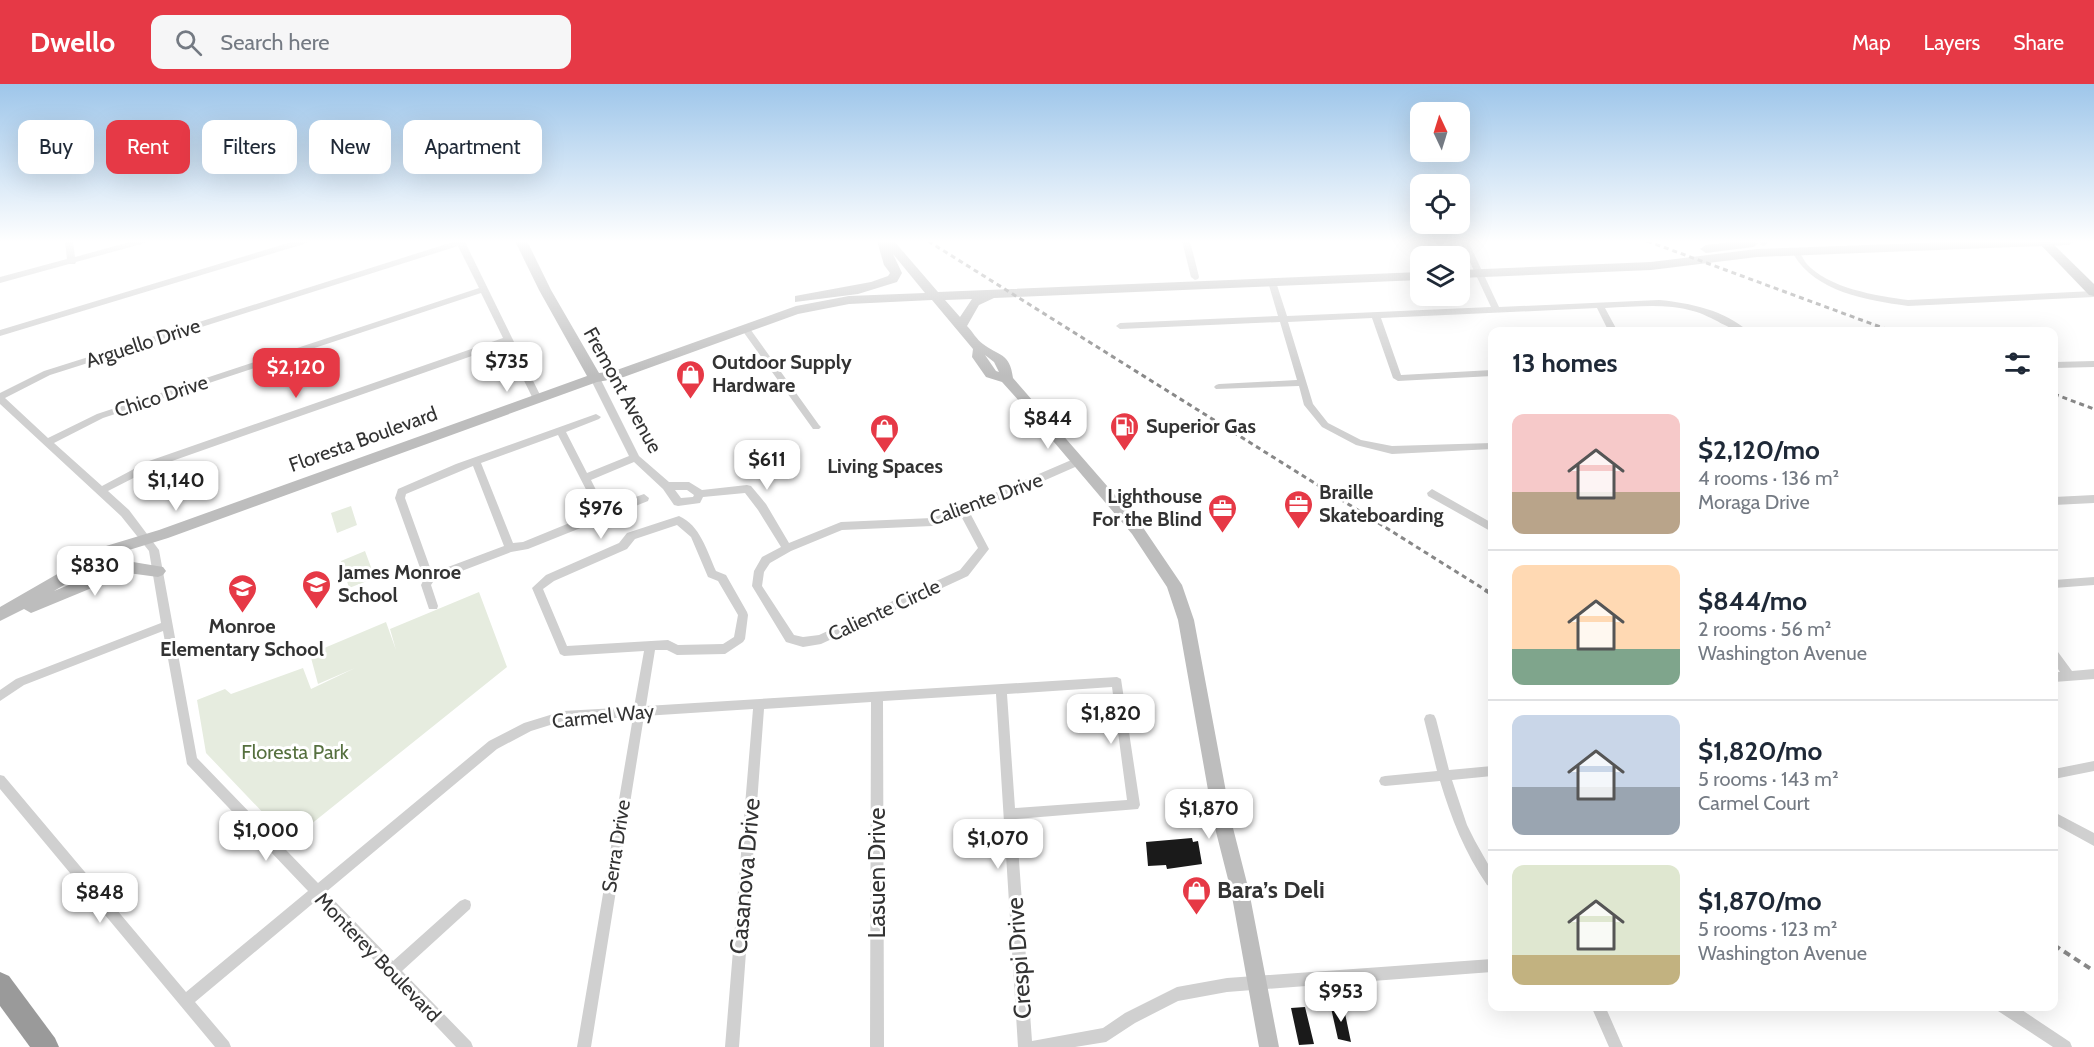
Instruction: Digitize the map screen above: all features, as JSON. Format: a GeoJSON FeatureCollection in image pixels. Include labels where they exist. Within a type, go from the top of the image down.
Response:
{"type":"FeatureCollection","features":[{"type":"Feature","properties":{"kind":"highway"},"geometry":{"type":"LineString","coordinates":[[0,985],[46,1047]]}},
{"type":"Feature","properties":{"kind":"main road","name":"Fremont Avenue"},"geometry":{"type":"LineString","coordinates":[[543,286],[595,378]]}},
{"type":"Feature","properties":{"kind":"main road"},"geometry":{"type":"LineString","coordinates":[[838,291],[872,286]]}},
{"type":"Feature","properties":{"kind":"main road"},"geometry":{"type":"LineString","coordinates":[[929,286],[979,348],[978,357],[992,374],[1007,379],[1078,461],[1137,530],[1174,585],[1186,620],[1223,824],[1237,875],[1269,1047]]}},
{"type":"Feature","properties":{"kind":"main road"},"geometry":{"type":"LineString","coordinates":[[934,292],[1039,286]]}},
{"type":"Feature","properties":{"kind":"main road"},"geometry":{"type":"LineString","coordinates":[[934,292],[995,294],[1181,286]]}},
{"type":"Feature","properties":{"kind":"main road","name":"Floresta Boulevard"},"geometry":{"type":"LineString","coordinates":[[595,378],[611,367],[779,305],[838,291],[934,292]]}},
{"type":"Feature","properties":{"kind":"main road","name":"Floresta Boulevard"},"geometry":{"type":"LineString","coordinates":[[0,615],[111,550],[146,540],[595,378],[616,375],[796,310],[838,301],[934,292]]}},
{"type":"Feature","properties":{"kind":"main road"},"geometry":{"type":"LineString","coordinates":[[961,325],[975,302],[995,294]]}},
{"type":"Feature","properties":{"kind":"main road","name":"Floresta Boulevard"},"geometry":{"type":"LineString","coordinates":[[0,626],[146,540]]}},
{"type":"Feature","properties":{"kind":"main road"},"geometry":{"type":"LineString","coordinates":[[31,607],[128,567],[158,571]]}},
{"type":"Feature","properties":{"kind":"street"},"geometry":{"type":"LineString","coordinates":[[0,333],[156,286]]}},
{"type":"Feature","properties":{"kind":"street","name":"Arguello Drive"},"geometry":{"type":"LineString","coordinates":[[0,398],[47,373],[321,286]]}},
{"type":"Feature","properties":{"kind":"street"},"geometry":{"type":"LineString","coordinates":[[481,286],[537,399]]}},
{"type":"Feature","properties":{"kind":"street"},"geometry":{"type":"LineString","coordinates":[[1273,286],[1309,405],[1325,425],[1359,443],[1392,450],[1488,446]]}},
{"type":"Feature","properties":{"kind":"street"},"geometry":{"type":"LineString","coordinates":[[1486,286],[1496,309]]}},
{"type":"Feature","properties":{"kind":"street"},"geometry":{"type":"LineString","coordinates":[[1840,286],[1874,298],[1908,303],[2094,293]]}},
{"type":"Feature","properties":{"kind":"street","name":"Chico Drive"},"geometry":{"type":"LineString","coordinates":[[48,442],[100,416],[483,290]]}},
{"type":"Feature","properties":{"kind":"street"},"geometry":{"type":"LineString","coordinates":[[1120,326],[1496,309],[1680,304],[1716,314],[1736,327]]}},
{"type":"Feature","properties":{"kind":"street"},"geometry":{"type":"LineString","coordinates":[[1600,306],[1611,327]]}},
{"type":"Feature","properties":{"kind":"street"},"geometry":{"type":"LineString","coordinates":[[1376,316],[1398,378],[1488,373]]}},
{"type":"Feature","properties":{"kind":"street"},"geometry":{"type":"LineString","coordinates":[[745,328],[816,427]]}},
{"type":"Feature","properties":{"kind":"street"},"geometry":{"type":"LineString","coordinates":[[100,491],[152,464],[507,340]]}},
{"type":"Feature","properties":{"kind":"street"},"geometry":{"type":"LineString","coordinates":[[2058,365],[2094,364]]}},
{"type":"Feature","properties":{"kind":"street","name":"Fremont Avenue"},"geometry":{"type":"LineString","coordinates":[[595,378],[635,458],[667,486],[678,502],[684,503]]}},
{"type":"Feature","properties":{"kind":"street"},"geometry":{"type":"LineString","coordinates":[[1219,387],[1302,383]]}},
{"type":"Feature","properties":{"kind":"street","name":"Monterey Boulevard"},"geometry":{"type":"LineString","coordinates":[[0,398],[130,518],[154,550],[191,760],[315,892],[394,969],[466,1047]]}},
{"type":"Feature","properties":{"kind":"street"},"geometry":{"type":"LineString","coordinates":[[429,579],[400,498],[402,492],[476,461],[596,417]]}},
{"type":"Feature","properties":{"kind":"street"},"geometry":{"type":"LineString","coordinates":[[560,430],[600,507],[599,513]]}},
{"type":"Feature","properties":{"kind":"street"},"geometry":{"type":"LineString","coordinates":[[585,478],[635,458]]}},
{"type":"Feature","properties":{"kind":"street"},"geometry":{"type":"LineString","coordinates":[[476,461],[510,548]]}},
{"type":"Feature","properties":{"kind":"street","name":"Caliente Drive"},"geometry":{"type":"LineString","coordinates":[[757,586],[759,571],[766,560],[787,548],[841,526],[932,522],[964,511],[1078,461]]}},
{"type":"Feature","properties":{"kind":"street"},"geometry":{"type":"LineString","coordinates":[[667,486],[689,486],[700,494],[747,489],[762,507],[787,548]]}},
{"type":"Feature","properties":{"kind":"street"},"geometry":{"type":"LineString","coordinates":[[1432,493],[1488,526]]}},
{"type":"Feature","properties":{"kind":"street"},"geometry":{"type":"LineString","coordinates":[[679,520],[684,503],[696,500],[700,494]]}},
{"type":"Feature","properties":{"kind":"street"},"geometry":{"type":"LineString","coordinates":[[433,606],[426,585],[429,579],[510,548],[524,546],[592,519],[599,513],[610,512],[644,498]]}},
{"type":"Feature","properties":{"kind":"street"},"geometry":{"type":"LineString","coordinates":[[2058,501],[2094,499]]}},
{"type":"Feature","properties":{"kind":"street","name":"Caliente Circle"},"geometry":{"type":"LineString","coordinates":[[757,586],[790,639],[803,642],[821,639],[964,573],[984,549],[964,511]]}},
{"type":"Feature","properties":{"kind":"street"},"geometry":{"type":"LineString","coordinates":[[679,520],[695,535],[712,574],[722,578],[743,615],[739,639],[725,649],[677,651],[668,645],[564,651],[537,588],[550,578],[623,546],[631,536],[679,520]]}},
{"type":"Feature","properties":{"kind":"street"},"geometry":{"type":"LineString","coordinates":[[2058,584],[2094,582]]}},
{"type":"Feature","properties":{"kind":"street"},"geometry":{"type":"LineString","coordinates":[[0,696],[20,682],[167,625]]}},
{"type":"Feature","properties":{"kind":"street","name":"Serra Drive"},"geometry":{"type":"LineString","coordinates":[[584,1047],[650,646]]}},
{"type":"Feature","properties":{"kind":"street"},"geometry":{"type":"LineString","coordinates":[[2058,661],[2069,676]]}},
{"type":"Feature","properties":{"kind":"street"},"geometry":{"type":"LineString","coordinates":[[2058,677],[2094,674]]}},
{"type":"Feature","properties":{"kind":"street","name":"Carmel Way"},"geometry":{"type":"LineString","coordinates":[[186,1001],[493,746],[528,727],[563,716],[1117,682],[1134,805],[1009,814]]}},
{"type":"Feature","properties":{"kind":"street","name":"Crespi Drive"},"geometry":{"type":"LineString","coordinates":[[1000,690],[1025,1047]]}},
{"type":"Feature","properties":{"kind":"street","name":"Lasuen Drive"},"geometry":{"type":"LineString","coordinates":[[877,698],[877,1047]]}},
{"type":"Feature","properties":{"kind":"street","name":"Casanova Drive"},"geometry":{"type":"LineString","coordinates":[[732,1047],[759,705]]}},
{"type":"Feature","properties":{"kind":"street"},"geometry":{"type":"LineString","coordinates":[[1430,719],[1445,774],[1470,848],[1488,875]]}},
{"type":"Feature","properties":{"kind":"street"},"geometry":{"type":"LineString","coordinates":[[2058,773],[2094,766]]}},
{"type":"Feature","properties":{"kind":"street"},"geometry":{"type":"LineString","coordinates":[[1385,781],[1438,778],[1445,774],[1488,771]]}},
{"type":"Feature","properties":{"kind":"street"},"geometry":{"type":"LineString","coordinates":[[0,780],[224,1047]]}},
{"type":"Feature","properties":{"kind":"street"},"geometry":{"type":"LineString","coordinates":[[2058,820],[2094,840]]}},
{"type":"Feature","properties":{"kind":"street"},"geometry":{"type":"LineString","coordinates":[[394,969],[465,905]]}},
{"type":"Feature","properties":{"kind":"street"},"geometry":{"type":"LineString","coordinates":[[1033,1047],[1106,1035],[1130,1018],[1177,994],[1257,981],[1488,966]]}},
{"type":"Feature","properties":{"kind":"street"},"geometry":{"type":"LineString","coordinates":[[1600,1011],[1616,1047]]}},
{"type":"Feature","properties":{"kind":"street"},"geometry":{"type":"LineString","coordinates":[[2010,1011],[2064,1047]]}},
{"type":"Feature","properties":{"kind":"green space"},"geometry":{"type":"Polygon","coordinates":[[[351,506],[357,525],[337,533],[331,513],[351,506]]]}},
{"type":"Feature","properties":{"kind":"green space"},"geometry":{"type":"Polygon","coordinates":[[[365,551],[375,578],[349,588],[341,561],[365,551]]]}},
{"type":"Feature","properties":{"kind":"green space","name":"Floresta Park"},"geometry":{"type":"Polygon","coordinates":[[[479,592],[507,667],[290,841],[206,753],[197,700],[225,689],[231,694],[303,668],[311,689],[355,668],[318,684],[310,654],[386,622],[396,650],[390,629],[479,592]]]}},
{"type":"Feature","properties":{"kind":"building"},"geometry":{"type":"Polygon","coordinates":[[[1192,838],[1193,842],[1198,841],[1202,864],[1167,869],[1166,865],[1148,866],[1146,842],[1192,838]]]}},
{"type":"Feature","properties":{"kind":"building"},"geometry":{"type":"Polygon","coordinates":[[[1343,1004],[1351,1042],[1338,1039],[1331,1008],[1343,1004]]]}},
{"type":"Feature","properties":{"kind":"building"},"geometry":{"type":"Polygon","coordinates":[[[1305,1007],[1314,1044],[1299,1045],[1291,1008],[1305,1007]]]}},
{"type":"Feature","properties":{"kind":"railway"},"geometry":{"type":"LineString","coordinates":[[1000,286],[1487,591]]}},
{"type":"Feature","properties":{"kind":"railway"},"geometry":{"type":"LineString","coordinates":[[1769,286],[1880,327]]}},
{"type":"Feature","properties":{"kind":"railway"},"geometry":{"type":"LineString","coordinates":[[2058,396],[2094,409]]}},
{"type":"Feature","properties":{"kind":"railway"},"geometry":{"type":"LineString","coordinates":[[2058,948],[2094,971]]}},
{"type":"Feature","properties":{"kind":"place","name":"Outdoor Supply Hardware"},"geometry":{"type":"Point","coordinates":[691,400]}},
{"type":"Feature","properties":{"kind":"place","name":"Superior Gas"},"geometry":{"type":"Point","coordinates":[1125,452]}},
{"type":"Feature","properties":{"kind":"place","name":"Living Spaces"},"geometry":{"type":"Point","coordinates":[885,454]}},
{"type":"Feature","properties":{"kind":"place","name":"Braille Skateboarding"},"geometry":{"type":"Point","coordinates":[1298,530]}},
{"type":"Feature","properties":{"kind":"place","name":"Lighthouse For the Blind"},"geometry":{"type":"Point","coordinates":[1223,534]}},
{"type":"Feature","properties":{"kind":"place","name":"James Monroe School"},"geometry":{"type":"Point","coordinates":[317,610]}},
{"type":"Feature","properties":{"kind":"place","name":"Monroe Elementary School"},"geometry":{"type":"Point","coordinates":[242,614]}},
{"type":"Feature","properties":{"kind":"place","name":"Bara’s Deli"},"geometry":{"type":"Point","coordinates":[1196,916]}}]}
